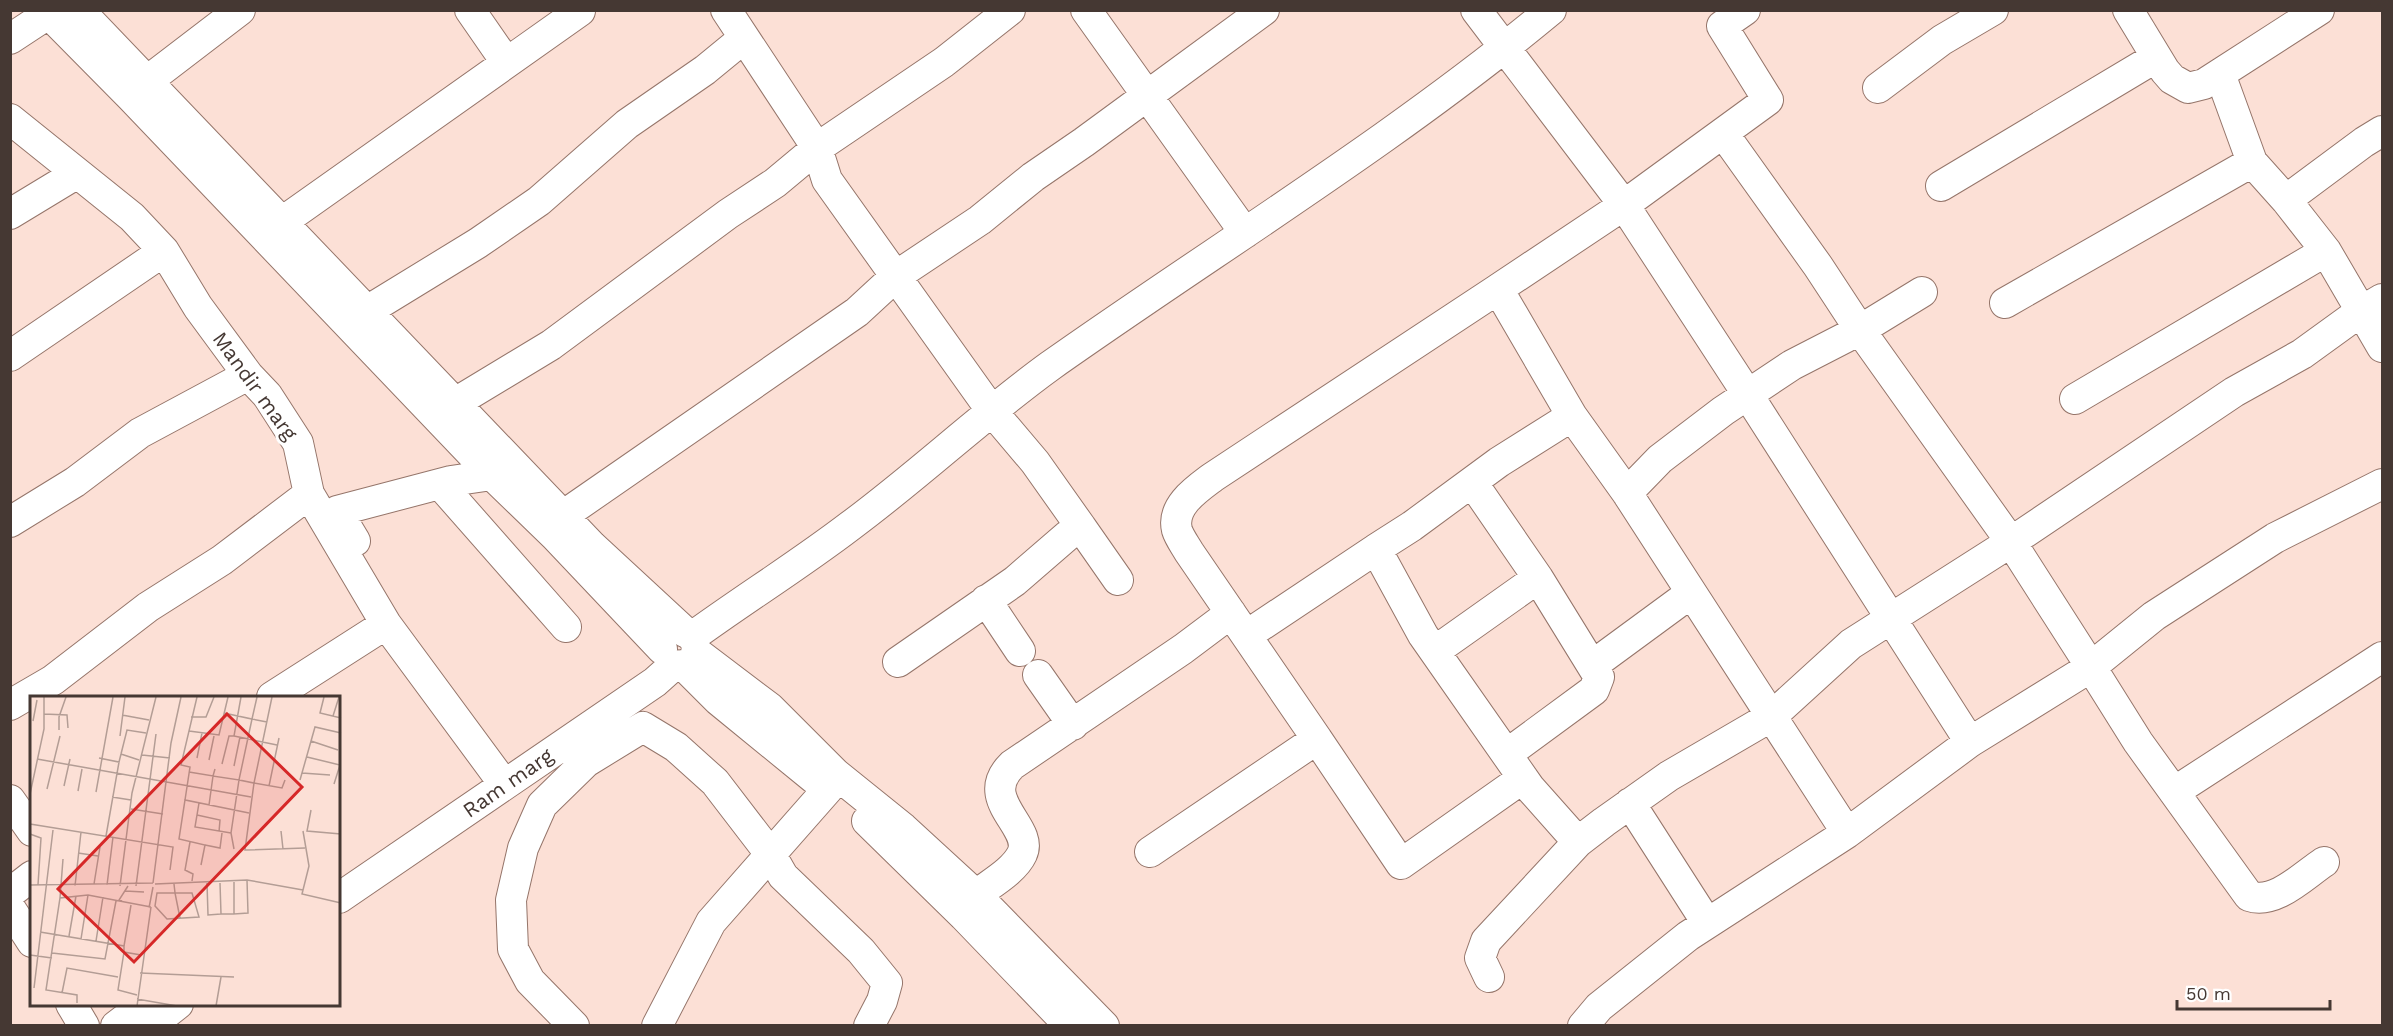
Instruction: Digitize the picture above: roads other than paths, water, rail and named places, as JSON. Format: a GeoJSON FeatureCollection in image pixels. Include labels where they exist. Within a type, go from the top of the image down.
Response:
{"type":"FeatureCollection","features":[{"type":"Feature","properties":{"kind":"street"},"geometry":{"type":"LineString","coordinates":[[79,10],[138,90],[447,412],[559,525]]}},
{"type":"Feature","properties":{"kind":"street"},"geometry":{"type":"LineString","coordinates":[[138,90],[240,10]]}},
{"type":"Feature","properties":{"kind":"street"},"geometry":{"type":"LineString","coordinates":[[470,10],[506,62]]}},
{"type":"Feature","properties":{"kind":"street"},"geometry":{"type":"LineString","coordinates":[[726,10],[817,148],[827,180],[991,410],[1035,462],[1118,580]]}},
{"type":"Feature","properties":{"kind":"street"},"geometry":{"type":"LineString","coordinates":[[447,412],[551,345],[728,214],[775,183],[817,148],[944,62],[1010,10]]}},
{"type":"Feature","properties":{"kind":"street"},"geometry":{"type":"LineString","coordinates":[[1086,10],[1245,233]]}},
{"type":"Feature","properties":{"kind":"street"},"geometry":{"type":"LineString","coordinates":[[559,525],[857,312],[897,276],[980,220],[1033,177],[1264,10]]}},
{"type":"Feature","properties":{"kind":"street"},"geometry":{"type":"LineString","coordinates":[[1476,10],[1624,205],[1970,742]]}},
{"type":"Feature","properties":{"kind":"street","name":"Ram marg"},"geometry":{"type":"LineString","coordinates":[[340,897],[411,851],[499,777],[654,682],[679,651],[851,526],[991,410],[1050,366],[1245,233],[1505,47],[1551,10]]}},
{"type":"Feature","properties":{"kind":"street"},"geometry":{"type":"LineString","coordinates":[[1472,482],[1538,578],[1599,677],[1594,690],[1515,766],[1401,864],[1189,552],[1177,530],[1179,511],[1189,495],[1624,205],[1768,100],[1722,26],[1745,10]]}},
{"type":"Feature","properties":{"kind":"street"},"geometry":{"type":"LineString","coordinates":[[1878,88],[1942,40],[1993,10]]}},
{"type":"Feature","properties":{"kind":"street"},"geometry":{"type":"LineString","coordinates":[[2128,10],[2155,58],[2172,79],[2188,88],[2204,84],[2319,10]]}},
{"type":"Feature","properties":{"kind":"street"},"geometry":{"type":"LineString","coordinates":[[282,222],[580,11]]}},
{"type":"Feature","properties":{"kind":"street"},"geometry":{"type":"LineString","coordinates":[[10,39],[47,12],[138,90],[282,222],[359,318]]}},
{"type":"Feature","properties":{"kind":"street"},"geometry":{"type":"LineString","coordinates":[[359,318],[478,243],[538,201],[627,124],[705,70],[744,38]]}},
{"type":"Feature","properties":{"kind":"street"},"geometry":{"type":"LineString","coordinates":[[1941,186],[2155,58]]}},
{"type":"Feature","properties":{"kind":"street"},"geometry":{"type":"LineString","coordinates":[[2220,74],[2252,162],[2286,200],[2371,305],[2382,347]]}},
{"type":"Feature","properties":{"kind":"street","name":"Mandir marg"},"geometry":{"type":"LineString","coordinates":[[10,120],[132,217],[164,251],[198,307],[248,375],[267,395],[298,443],[309,494],[386,624],[441,695],[499,777]]}},
{"type":"Feature","properties":{"kind":"street"},"geometry":{"type":"LineString","coordinates":[[2286,200],[2382,131]]}},
{"type":"Feature","properties":{"kind":"street"},"geometry":{"type":"LineString","coordinates":[[1723,133],[2011,542],[2138,742],[2249,896],[2260,899],[2273,896],[2324,862]]}},
{"type":"Feature","properties":{"kind":"street"},"geometry":{"type":"LineString","coordinates":[[2005,303],[2252,162]]}},
{"type":"Feature","properties":{"kind":"street"},"geometry":{"type":"LineString","coordinates":[[10,214],[76,174]]}},
{"type":"Feature","properties":{"kind":"street"},"geometry":{"type":"LineString","coordinates":[[10,356],[164,251]]}},
{"type":"Feature","properties":{"kind":"street"},"geometry":{"type":"LineString","coordinates":[[2075,399],[2326,251]]}},
{"type":"Feature","properties":{"kind":"street"},"geometry":{"type":"LineString","coordinates":[[1498,289],[1572,416],[1627,493],[1847,833]]}},
{"type":"Feature","properties":{"kind":"street"},"geometry":{"type":"LineString","coordinates":[[1627,493],[1660,459],[1792,365],[1860,330],[1922,292]]}},
{"type":"Feature","properties":{"kind":"street"},"geometry":{"type":"LineString","coordinates":[[1489,977],[1480,958],[1486,941],[1578,842],[1669,776],[1772,716],[1851,644],[2011,542],[2234,392],[2302,354],[2371,305]]}},
{"type":"Feature","properties":{"kind":"street"},"geometry":{"type":"LineString","coordinates":[[10,522],[75,482],[140,433],[248,375]]}},
{"type":"Feature","properties":{"kind":"street"},"geometry":{"type":"LineString","coordinates":[[447,412],[492,475],[559,525],[639,591],[679,651],[718,700],[872,825],[1062,1023]]}},
{"type":"Feature","properties":{"kind":"street"},"geometry":{"type":"LineString","coordinates":[[976,895],[1012,867],[1023,853],[1024,843],[1001,796],[999,784],[1003,774],[1012,765],[1183,649],[1239,624],[1376,549],[1499,462],[1572,416]]}},
{"type":"Feature","properties":{"kind":"street"},"geometry":{"type":"LineString","coordinates":[[486,728],[368,563],[337,511],[440,484],[492,475]]}},
{"type":"Feature","properties":{"kind":"street"},"geometry":{"type":"LineString","coordinates":[[440,484],[566,627]]}},
{"type":"Feature","properties":{"kind":"street"},"geometry":{"type":"LineString","coordinates":[[1582,1026],[1599,1007],[1634,978],[1707,923],[1778,880],[1847,833],[1970,742],[2091,667],[2154,616],[2275,538],[2382,484]]}},
{"type":"Feature","properties":{"kind":"street"},"geometry":{"type":"LineString","coordinates":[[10,705],[53,680],[148,607],[222,560],[309,494]]}},
{"type":"Feature","properties":{"kind":"street"},"geometry":{"type":"LineString","coordinates":[[898,662],[1015,581],[1081,526]]}},
{"type":"Feature","properties":{"kind":"street"},"geometry":{"type":"LineString","coordinates":[[1376,549],[1417,625],[1515,766],[1578,842]]}},
{"type":"Feature","properties":{"kind":"street"},"geometry":{"type":"LineString","coordinates":[[1435,651],[1538,578]]}},
{"type":"Feature","properties":{"kind":"street"},"geometry":{"type":"LineString","coordinates":[[1593,665],[1690,593]]}},
{"type":"Feature","properties":{"kind":"street"},"geometry":{"type":"LineString","coordinates":[[986,600],[1020,651]]}},
{"type":"Feature","properties":{"kind":"street"},"geometry":{"type":"LineString","coordinates":[[274,696],[386,624]]}},
{"type":"Feature","properties":{"kind":"street"},"geometry":{"type":"LineString","coordinates":[[679,651],[770,708],[836,774],[903,828],[976,895],[1104,1026]]}},
{"type":"Feature","properties":{"kind":"street"},"geometry":{"type":"LineString","coordinates":[[2174,792],[2382,657]]}},
{"type":"Feature","properties":{"kind":"street"},"geometry":{"type":"LineString","coordinates":[[1038,675],[1073,725]]}},
{"type":"Feature","properties":{"kind":"street"},"geometry":{"type":"LineString","coordinates":[[574,1026],[530,981],[513,949],[511,900],[523,848],[542,805],[586,762],[643,727],[676,747],[715,782],[771,855],[783,876],[861,951],[887,982],[882,1002],[869,1026]]}},
{"type":"Feature","properties":{"kind":"street"},"geometry":{"type":"LineString","coordinates":[[1150,852],[1317,739]]}},
{"type":"Feature","properties":{"kind":"street"},"geometry":{"type":"LineString","coordinates":[[340,873],[499,777]]}},
{"type":"Feature","properties":{"kind":"street"},"geometry":{"type":"LineString","coordinates":[[657,1026],[711,922],[828,789]]}},
{"type":"Feature","properties":{"kind":"street"},"geometry":{"type":"LineString","coordinates":[[10,800],[30,828]]}},
{"type":"Feature","properties":{"kind":"street"},"geometry":{"type":"LineString","coordinates":[[1630,803],[1707,923]]}},
{"type":"Feature","properties":{"kind":"street"},"geometry":{"type":"LineString","coordinates":[[10,893],[30,878]]}},
{"type":"Feature","properties":{"kind":"street"},"geometry":{"type":"LineString","coordinates":[[10,909],[30,939]]}},
{"type":"Feature","properties":{"kind":"street"},"geometry":{"type":"LineString","coordinates":[[72,1006],[84,1026]]}},
{"type":"Feature","properties":{"kind":"street"},"geometry":{"type":"LineString","coordinates":[[116,1026],[144,1006]]}},
{"type":"Feature","properties":{"kind":"street"},"geometry":{"type":"LineString","coordinates":[[150,1026],[177,1006]]}}]}
